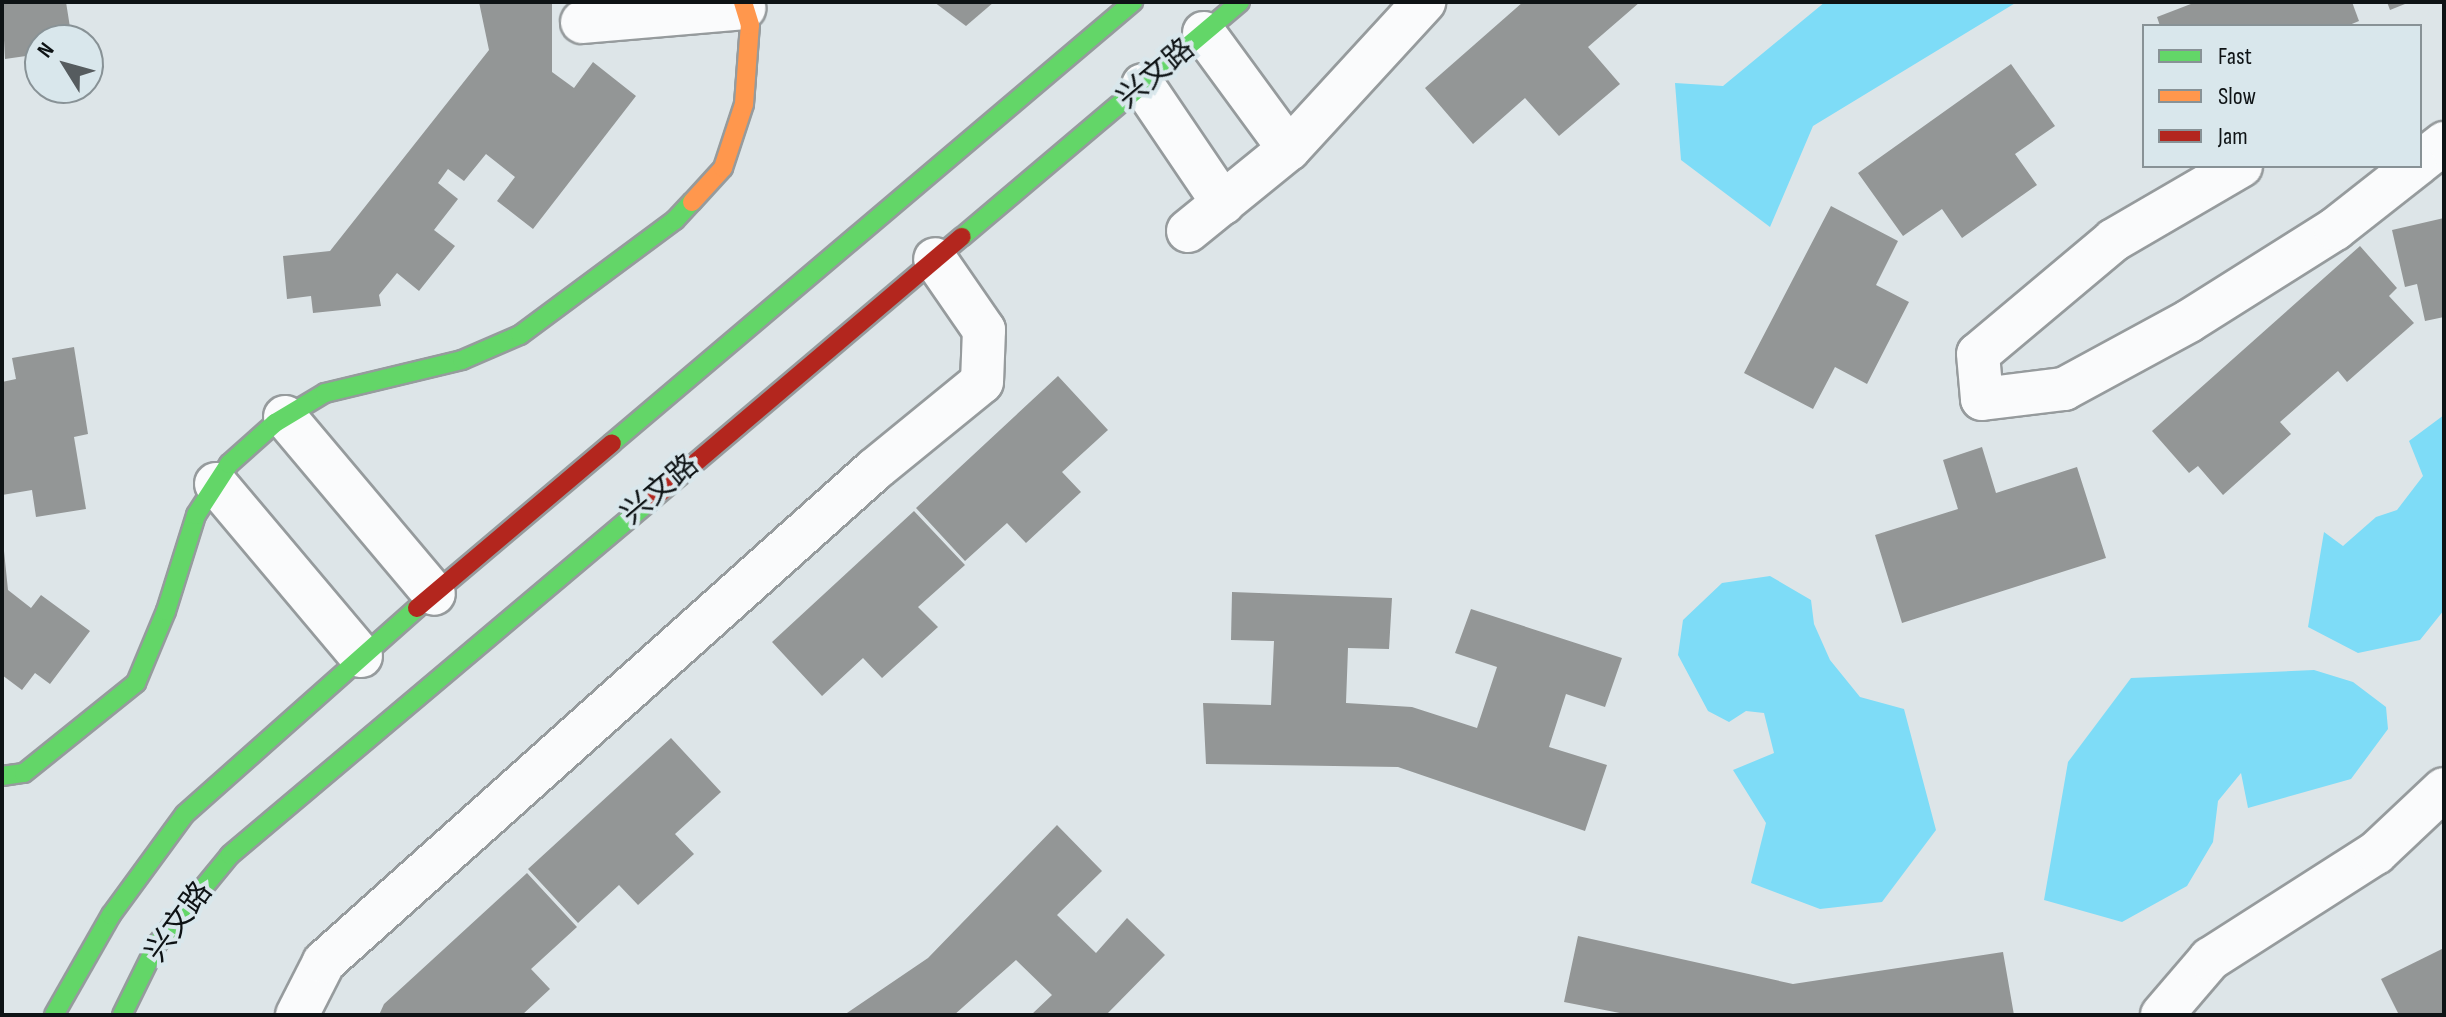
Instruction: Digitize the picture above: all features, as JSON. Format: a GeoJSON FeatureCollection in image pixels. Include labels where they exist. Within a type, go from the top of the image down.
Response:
{"type":"FeatureCollection","features":[{"type":"Feature","properties":{"kind":"main road","name":"兴文路"},"geometry":{"type":"LineString","coordinates":[[54,1015],[111,915],[185,814],[361,656],[1133,2]]}},
{"type":"Feature","properties":{"kind":"main road","name":"兴文路"},"geometry":{"type":"LineString","coordinates":[[122,1015],[157,944],[230,855],[1240,2]]}},
{"type":"Feature","properties":{"kind":"main road"},"geometry":{"type":"LineString","coordinates":[[2,776],[24,773],[136,683],[166,611],[196,515],[229,464],[285,417],[325,393],[450,364],[520,335],[675,220],[723,168],[744,104],[750,25],[744,5]]}},
{"type":"Feature","properties":{"kind":"street"},"geometry":{"type":"LineString","coordinates":[[1188,231],[1289,149],[1424,2]]}},
{"type":"Feature","properties":{"kind":"street"},"geometry":{"type":"LineString","coordinates":[[582,22],[744,5]]}},
{"type":"Feature","properties":{"kind":"street"},"geometry":{"type":"LineString","coordinates":[[1204,33],[1289,149]]}},
{"type":"Feature","properties":{"kind":"street"},"geometry":{"type":"LineString","coordinates":[[1143,85],[1223,203]]}},
{"type":"Feature","properties":{"kind":"street"},"geometry":{"type":"LineString","coordinates":[[2422,134],[2444,131]]}},
{"type":"Feature","properties":{"kind":"street"},"geometry":{"type":"LineString","coordinates":[[2422,160],[2444,143]]}},
{"type":"Feature","properties":{"kind":"street"},"geometry":{"type":"LineString","coordinates":[[2238,168],[2114,240],[1978,354],[1982,399],[2064,389],[2078,382],[2189,321],[2335,229],[2412,168]]}},
{"type":"Feature","properties":{"kind":"street"},"geometry":{"type":"LineString","coordinates":[[297,1015],[324,962],[874,470],[982,382],[984,330],[935,259]]}},
{"type":"Feature","properties":{"kind":"street"},"geometry":{"type":"LineString","coordinates":[[285,417],[434,594]]}},
{"type":"Feature","properties":{"kind":"street"},"geometry":{"type":"LineString","coordinates":[[216,484],[361,656]]}},
{"type":"Feature","properties":{"kind":"street"},"geometry":{"type":"LineString","coordinates":[[2162,1015],[2210,959],[2376,853],[2444,789]]}},
{"type":"Feature","properties":{"kind":"water"},"geometry":{"type":"Polygon","coordinates":[[[1825,2],[2017,2],[1813,126],[1770,227],[1681,160],[1675,83],[1723,86],[1825,2]]]}},
{"type":"Feature","properties":{"kind":"water"},"geometry":{"type":"Polygon","coordinates":[[[2444,415],[2444,610],[2420,640],[2358,653],[2308,627],[2324,532],[2343,546],[2376,517],[2397,510],[2423,476],[2409,441],[2444,415]]]}},
{"type":"Feature","properties":{"kind":"water"},"geometry":{"type":"Polygon","coordinates":[[[1770,576],[1811,600],[1814,624],[1830,660],[1860,697],[1904,709],[1936,830],[1882,902],[1820,909],[1751,883],[1766,823],[1733,770],[1774,753],[1764,713],[1746,711],[1729,722],[1708,711],[1678,655],[1683,620],[1722,583],[1770,576]]]}},
{"type":"Feature","properties":{"kind":"water"},"geometry":{"type":"Polygon","coordinates":[[[2314,670],[2353,682],[2386,707],[2388,729],[2351,779],[2248,808],[2241,773],[2218,801],[2213,842],[2187,886],[2122,922],[2044,900],[2068,762],[2131,678],[2314,670]]]}},
{"type":"Feature","properties":{"kind":"building"},"geometry":{"type":"Polygon","coordinates":[[[2,2],[66,2],[69,24],[24,24],[24,56],[5,59],[2,2]]]}},
{"type":"Feature","properties":{"kind":"building"},"geometry":{"type":"Polygon","coordinates":[[[479,2],[552,2],[552,72],[574,88],[593,62],[636,96],[533,229],[497,201],[515,177],[486,154],[464,181],[448,169],[438,183],[458,199],[434,230],[455,246],[419,291],[397,273],[379,295],[381,306],[313,313],[311,296],[287,299],[283,256],[330,251],[489,50],[479,2]]]}},
{"type":"Feature","properties":{"kind":"building"},"geometry":{"type":"Polygon","coordinates":[[[934,2],[994,2],[966,26],[934,2]]]}},
{"type":"Feature","properties":{"kind":"building"},"geometry":{"type":"Polygon","coordinates":[[[1523,2],[1640,2],[1588,47],[1620,84],[1559,136],[1525,98],[1473,144],[1425,88],[1523,2]]]}},
{"type":"Feature","properties":{"kind":"building"},"geometry":{"type":"Polygon","coordinates":[[[2196,2],[2352,2],[2359,21],[2352,24],[2159,24],[2157,17],[2196,2]]]}},
{"type":"Feature","properties":{"kind":"building"},"geometry":{"type":"Polygon","coordinates":[[[2387,2],[2410,2],[2390,10],[2387,2]]]}},
{"type":"Feature","properties":{"kind":"building"},"geometry":{"type":"Polygon","coordinates":[[[2011,64],[2055,126],[2015,154],[2037,185],[1962,238],[1942,209],[1903,236],[1858,173],[2011,64]]]}},
{"type":"Feature","properties":{"kind":"building"},"geometry":{"type":"Polygon","coordinates":[[[1831,206],[1898,241],[1876,285],[1909,302],[1867,384],[1835,367],[1813,409],[1744,373],[1831,206]]]}},
{"type":"Feature","properties":{"kind":"building"},"geometry":{"type":"Polygon","coordinates":[[[2444,218],[2444,317],[2425,321],[2417,284],[2405,287],[2392,230],[2444,218]]]}},
{"type":"Feature","properties":{"kind":"building"},"geometry":{"type":"Polygon","coordinates":[[[2360,246],[2397,288],[2389,296],[2414,323],[2347,382],[2338,371],[2280,422],[2291,434],[2223,495],[2198,466],[2189,473],[2152,431],[2360,246]]]}},
{"type":"Feature","properties":{"kind":"building"},"geometry":{"type":"Polygon","coordinates":[[[74,347],[88,434],[74,437],[86,509],[36,517],[32,490],[2,495],[2,382],[16,379],[12,358],[74,347]]]}},
{"type":"Feature","properties":{"kind":"building"},"geometry":{"type":"Polygon","coordinates":[[[1058,376],[1108,430],[1062,472],[1081,492],[1026,543],[1007,523],[965,561],[916,508],[1058,376]]]}},
{"type":"Feature","properties":{"kind":"building"},"geometry":{"type":"Polygon","coordinates":[[[1982,447],[1996,493],[2077,467],[2106,558],[1902,623],[1875,535],[1958,509],[1943,460],[1982,447]]]}},
{"type":"Feature","properties":{"kind":"building"},"geometry":{"type":"Polygon","coordinates":[[[914,511],[965,565],[918,607],[938,627],[882,678],[863,658],[822,696],[772,642],[914,511]]]}},
{"type":"Feature","properties":{"kind":"building"},"geometry":{"type":"Polygon","coordinates":[[[4,551],[8,590],[31,608],[41,595],[90,631],[50,684],[35,673],[22,690],[2,675],[4,551]]]}},
{"type":"Feature","properties":{"kind":"building"},"geometry":{"type":"Polygon","coordinates":[[[1232,592],[1392,598],[1389,649],[1348,648],[1346,703],[1412,707],[1477,728],[1497,667],[1455,653],[1471,609],[1622,658],[1605,707],[1566,694],[1549,747],[1607,765],[1585,831],[1398,767],[1206,764],[1203,703],[1271,705],[1274,641],[1231,640],[1232,592]]]}},
{"type":"Feature","properties":{"kind":"building"},"geometry":{"type":"Polygon","coordinates":[[[671,738],[721,792],[675,834],[694,854],[638,905],[619,885],[578,923],[528,869],[671,738]]]}},
{"type":"Feature","properties":{"kind":"building"},"geometry":{"type":"Polygon","coordinates":[[[1057,825],[1102,871],[1057,915],[1096,953],[1127,918],[1165,955],[1106,1015],[1031,1015],[1052,995],[1016,960],[954,1015],[844,1015],[928,958],[1057,825]]]}},
{"type":"Feature","properties":{"kind":"building"},"geometry":{"type":"Polygon","coordinates":[[[527,873],[577,927],[531,969],[550,989],[522,1015],[379,1015],[384,1004],[527,873]]]}},
{"type":"Feature","properties":{"kind":"building"},"geometry":{"type":"Polygon","coordinates":[[[1578,936],[1793,984],[2003,952],[2014,1015],[1630,1015],[1564,1002],[1578,936]]]}},
{"type":"Feature","properties":{"kind":"building"},"geometry":{"type":"Polygon","coordinates":[[[2444,948],[2444,1015],[2399,1015],[2381,979],[2444,948]]]}},
{"type":"Feature","properties":{"kind":"traffic: fast"},"geometry":{"type":"LineString","coordinates":[[612,443],[1133,2]]}},
{"type":"Feature","properties":{"kind":"traffic: fast"},"geometry":{"type":"LineString","coordinates":[[962,237],[1240,2]]}},
{"type":"Feature","properties":{"kind":"traffic: fast"},"geometry":{"type":"LineString","coordinates":[[2,776],[24,773],[136,683],[166,611],[196,515],[229,464],[275,423],[325,393],[462,360],[520,335],[675,220],[692,202]]}},
{"type":"Feature","properties":{"kind":"traffic: fast"},"geometry":{"type":"LineString","coordinates":[[122,1015],[157,944],[230,855],[649,502]]}},
{"type":"Feature","properties":{"kind":"traffic: fast"},"geometry":{"type":"LineString","coordinates":[[54,1015],[111,915],[185,814],[417,608]]}},
{"type":"Feature","properties":{"kind":"traffic: slow"},"geometry":{"type":"LineString","coordinates":[[692,202],[723,168],[744,104],[750,25],[743,2]]}},
{"type":"Feature","properties":{"kind":"traffic: jam"},"geometry":{"type":"LineString","coordinates":[[649,502],[962,237]]}},
{"type":"Feature","properties":{"kind":"traffic: jam"},"geometry":{"type":"LineString","coordinates":[[417,608],[612,443]]}}]}
